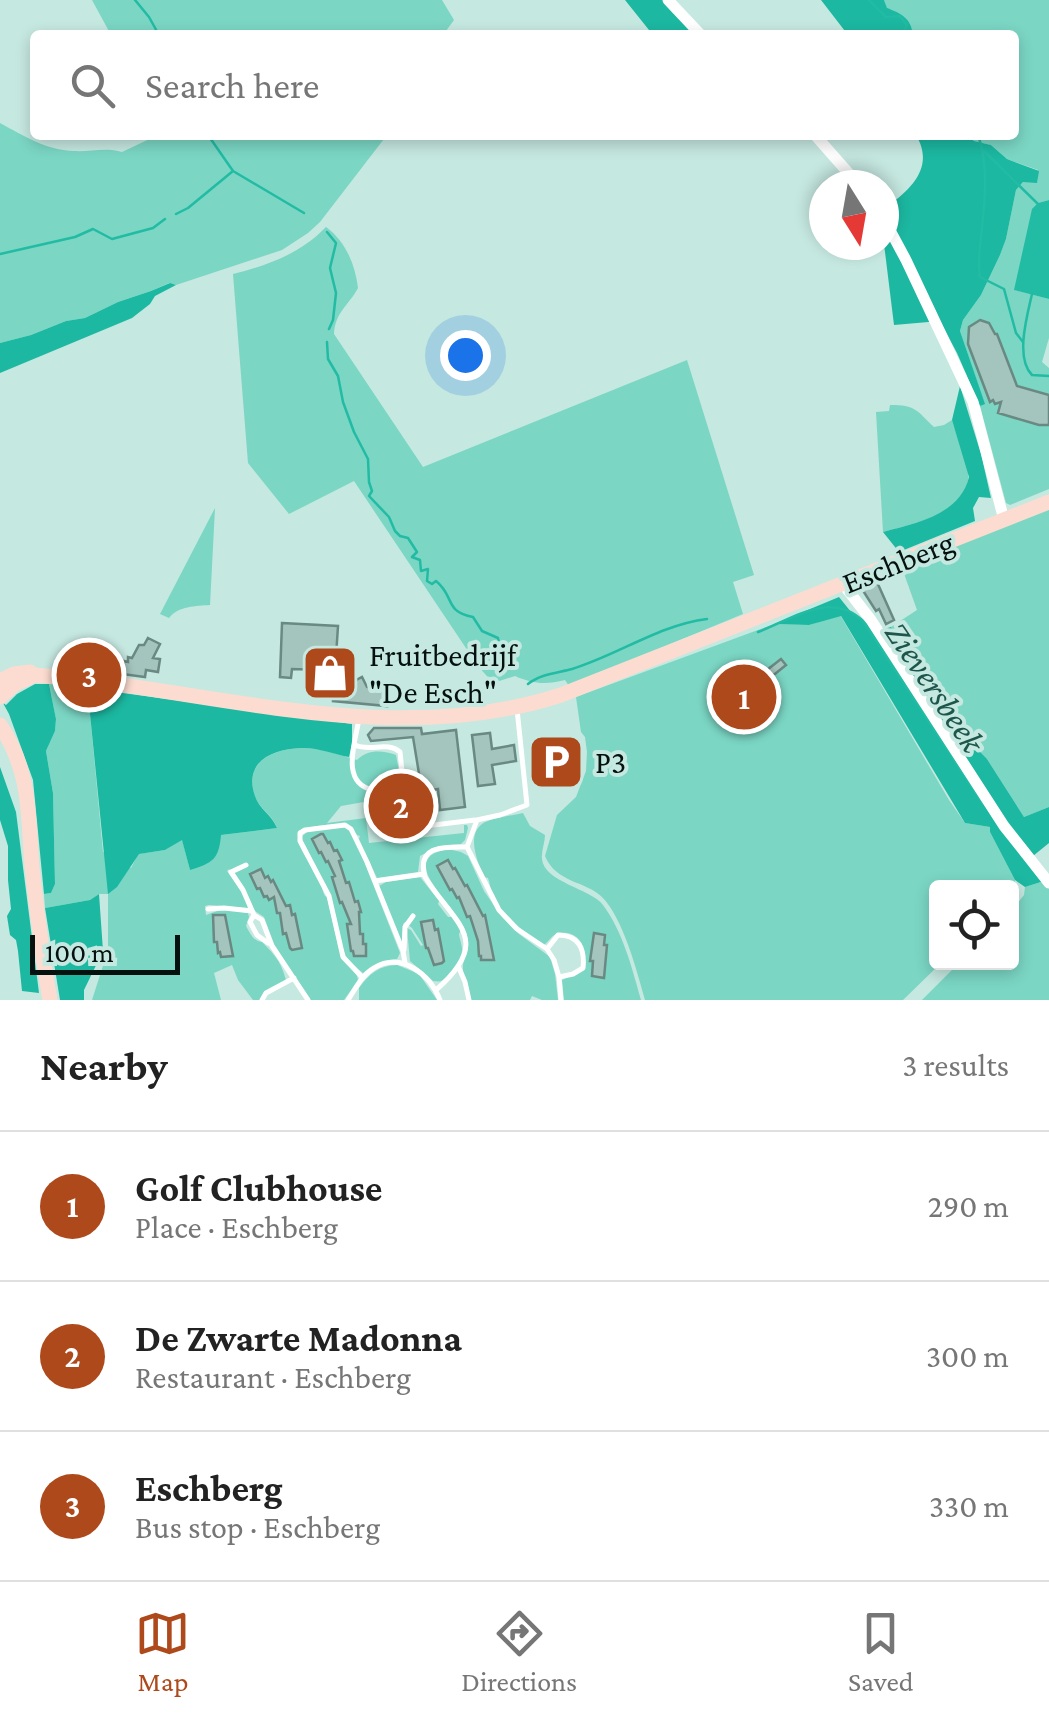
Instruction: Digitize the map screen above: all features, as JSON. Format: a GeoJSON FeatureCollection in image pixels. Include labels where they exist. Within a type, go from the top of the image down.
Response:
{"type":"FeatureCollection","features":[{"type":"Feature","properties":{"kind":"street"},"geometry":{"type":"LineString","coordinates":[[668,0],[697,30]]}},
{"type":"Feature","properties":{"kind":"street"},"geometry":{"type":"LineString","coordinates":[[820,140],[846,170]]}},
{"type":"Feature","properties":{"kind":"street"},"geometry":{"type":"LineString","coordinates":[[899,247],[973,402],[1004,520]]}},
{"type":"Feature","properties":{"kind":"street","name":"Eschberg"},"geometry":{"type":"LineString","coordinates":[[0,681],[30,672],[298,712],[359,716],[453,716],[517,708],[561,696],[1049,502]]}},
{"type":"Feature","properties":{"kind":"street"},"geometry":{"type":"LineString","coordinates":[[843,584],[871,620],[1004,826],[1049,883]]}},
{"type":"Feature","properties":{"kind":"street"},"geometry":{"type":"LineString","coordinates":[[0,697],[34,675]]}},
{"type":"Feature","properties":{"kind":"street"},"geometry":{"type":"LineString","coordinates":[[0,725],[13,746],[28,799],[39,929],[50,1000]]}},
{"type":"Feature","properties":{"kind":"street"},"geometry":{"type":"LineString","coordinates":[[0,742],[28,815]]}},
{"type":"Feature","properties":{"kind":"lane"},"geometry":{"type":"LineString","coordinates":[[384,831],[500,816],[527,805],[517,708]]}},
{"type":"Feature","properties":{"kind":"lane"},"geometry":{"type":"LineString","coordinates":[[355,746],[395,748],[400,752],[404,781],[392,790],[380,792],[355,782],[352,774],[355,746],[359,716]]}},
{"type":"Feature","properties":{"kind":"lane"},"geometry":{"type":"LineString","coordinates":[[477,820],[466,848],[499,910],[554,960],[562,1000]]}},
{"type":"Feature","properties":{"kind":"lane"},"geometry":{"type":"LineString","coordinates":[[362,978],[343,957],[329,896],[300,842],[300,833],[305,830],[349,827],[375,882],[405,963]]}},
{"type":"Feature","properties":{"kind":"lane"},"geometry":{"type":"LineString","coordinates":[[436,990],[459,968],[466,944],[463,930],[424,874],[424,860],[440,848],[466,848]]}},
{"type":"Feature","properties":{"kind":"lane"},"geometry":{"type":"LineString","coordinates":[[246,865],[231,872],[253,913],[253,930],[272,946]]}},
{"type":"Feature","properties":{"kind":"lane"},"geometry":{"type":"LineString","coordinates":[[375,882],[424,874]]}},
{"type":"Feature","properties":{"kind":"lane"},"geometry":{"type":"LineString","coordinates":[[208,909],[253,913],[262,920],[272,946],[308,1000]]}},
{"type":"Feature","properties":{"kind":"lane"},"geometry":{"type":"LineString","coordinates":[[403,952],[405,927],[413,916]]}},
{"type":"Feature","properties":{"kind":"lane"},"geometry":{"type":"LineString","coordinates":[[546,949],[558,934],[579,942],[583,968],[559,977]]}},
{"type":"Feature","properties":{"kind":"lane"},"geometry":{"type":"LineString","coordinates":[[351,999],[362,978],[381,964],[405,963],[418,970],[440,1000]]}},
{"type":"Feature","properties":{"kind":"lane"},"geometry":{"type":"LineString","coordinates":[[459,968],[468,1000]]}},
{"type":"Feature","properties":{"kind":"lane"},"geometry":{"type":"LineString","coordinates":[[262,1000],[266,993],[294,978]]}},
{"type":"Feature","properties":{"kind":"shaded area"},"geometry":{"type":"Polygon","coordinates":[[[92,0],[442,0],[454,20],[447,30],[108,30],[92,0]]]}},
{"type":"Feature","properties":{"kind":"shaded area"},"geometry":{"type":"Polygon","coordinates":[[[625,0],[663,0],[692,30],[649,30],[625,0]]]}},
{"type":"Feature","properties":{"kind":"shaded area"},"geometry":{"type":"Polygon","coordinates":[[[821,0],[884,0],[887,8],[908,21],[912,30],[844,30],[821,0]]]}},
{"type":"Feature","properties":{"kind":"shaded area"},"geometry":{"type":"Polygon","coordinates":[[[884,0],[1049,0],[1049,200],[1038,203],[1015,290],[1049,299],[1049,338],[1042,362],[1049,368],[1049,489],[1010,505],[1006,503],[980,406],[984,403],[960,331],[1000,255],[1016,190],[1023,182],[1037,182],[1038,170],[1007,159],[991,145],[973,140],[1019,140],[1019,30],[912,30],[901,15],[887,9],[884,0]]]}},
{"type":"Feature","properties":{"kind":"shaded area"},"geometry":{"type":"Polygon","coordinates":[[[0,123],[30,140],[74,151],[122,152],[147,140],[383,140],[320,222],[282,250],[176,285],[169,283],[85,318],[0,343],[0,123]]]}},
{"type":"Feature","properties":{"kind":"shaded area"},"geometry":{"type":"Polygon","coordinates":[[[918,140],[973,140],[991,145],[1007,159],[1039,171],[1037,183],[1023,182],[1016,190],[1000,255],[960,331],[985,404],[980,406],[940,321],[894,325],[886,260],[899,260],[899,197],[919,174],[923,156],[918,140]]]}},
{"type":"Feature","properties":{"kind":"shaded area"},"geometry":{"type":"Polygon","coordinates":[[[1049,200],[1049,299],[1014,290],[1032,209],[1049,200]]]}},
{"type":"Feature","properties":{"kind":"shaded area"},"geometry":{"type":"Polygon","coordinates":[[[326,227],[348,254],[358,288],[340,314],[334,334],[423,467],[687,360],[754,575],[733,582],[743,614],[569,686],[565,680],[540,683],[515,676],[493,683],[354,481],[289,514],[248,463],[233,274],[283,257],[326,227]]]}},
{"type":"Feature","properties":{"kind":"shaded area"},"geometry":{"type":"Polygon","coordinates":[[[170,283],[176,285],[155,296],[132,318],[0,373],[0,343],[85,318],[170,283]]]}},
{"type":"Feature","properties":{"kind":"shaded area"},"geometry":{"type":"Polygon","coordinates":[[[960,386],[991,498],[979,497],[973,508],[975,521],[899,552],[883,532],[947,509],[964,490],[969,477],[952,420],[960,386]]]}},
{"type":"Feature","properties":{"kind":"shaded area"},"geometry":{"type":"Polygon","coordinates":[[[890,405],[915,410],[934,427],[952,420],[968,481],[964,492],[946,510],[883,532],[876,412],[889,411],[890,405]]]}},
{"type":"Feature","properties":{"kind":"shaded area"},"geometry":{"type":"Polygon","coordinates":[[[215,508],[210,605],[182,609],[169,618],[160,614],[215,508]]]}},
{"type":"Feature","properties":{"kind":"shaded area"},"geometry":{"type":"Polygon","coordinates":[[[1049,508],[1049,807],[1024,817],[987,759],[969,749],[891,627],[917,610],[902,568],[1049,508]]]}},
{"type":"Feature","properties":{"kind":"shaded area"},"geometry":{"type":"Polygon","coordinates":[[[839,597],[851,612],[881,630],[891,627],[968,749],[979,751],[987,759],[1024,817],[1049,807],[1049,843],[1033,856],[1044,881],[1025,887],[1015,880],[990,827],[965,823],[841,616],[809,625],[774,624],[839,597]]]}},
{"type":"Feature","properties":{"kind":"shaded area"},"geometry":{"type":"Polygon","coordinates":[[[840,615],[949,800],[965,823],[990,827],[1015,880],[929,880],[929,970],[934,970],[903,1000],[645,1000],[610,906],[595,892],[556,872],[545,856],[557,815],[576,797],[586,771],[585,737],[576,697],[774,624],[809,625],[840,615]]]}},
{"type":"Feature","properties":{"kind":"shaded area"},"geometry":{"type":"Polygon","coordinates":[[[35,684],[49,684],[56,719],[46,751],[53,793],[55,884],[51,893],[44,894],[33,780],[3,703],[6,705],[35,684]]]}},
{"type":"Feature","properties":{"kind":"shaded area"},"geometry":{"type":"Polygon","coordinates":[[[49,684],[93,689],[90,714],[103,852],[131,868],[138,854],[165,850],[182,839],[190,870],[221,835],[277,828],[257,801],[253,774],[271,755],[301,748],[357,760],[375,752],[396,755],[400,776],[396,783],[380,790],[381,799],[341,806],[327,823],[366,818],[369,843],[464,833],[467,825],[465,840],[461,844],[438,846],[420,856],[418,872],[377,878],[360,836],[345,824],[315,826],[299,832],[303,852],[327,897],[339,949],[357,976],[344,1000],[310,1000],[274,944],[264,917],[255,911],[229,869],[248,908],[209,905],[205,906],[206,915],[223,909],[248,913],[246,926],[274,955],[286,980],[264,992],[260,1000],[253,1000],[232,965],[214,973],[221,1000],[92,1000],[108,950],[108,894],[45,908],[44,894],[51,893],[55,884],[53,793],[46,751],[56,719],[49,684]]]}},
{"type":"Feature","properties":{"kind":"shaded area"},"geometry":{"type":"Polygon","coordinates":[[[93,689],[352,724],[349,757],[307,748],[271,755],[257,766],[252,784],[257,801],[277,828],[221,835],[213,859],[190,870],[182,840],[165,850],[139,854],[108,894],[90,714],[93,689]]]}},
{"type":"Feature","properties":{"kind":"shaded area"},"geometry":{"type":"Polygon","coordinates":[[[0,767],[16,812],[39,993],[22,991],[16,940],[10,935],[8,846],[0,820],[0,767]]]}},
{"type":"Feature","properties":{"kind":"shaded area"},"geometry":{"type":"Polygon","coordinates":[[[523,813],[530,826],[545,835],[545,867],[597,899],[610,916],[641,1000],[564,1000],[562,980],[583,970],[584,953],[578,938],[560,933],[544,945],[501,909],[488,878],[484,877],[475,835],[486,822],[523,813]]]}},
{"type":"Feature","properties":{"kind":"shaded area"},"geometry":{"type":"Polygon","coordinates":[[[345,827],[355,838],[400,953],[397,959],[379,963],[363,973],[348,961],[330,894],[301,837],[310,830],[345,827]]]}},
{"type":"Feature","properties":{"kind":"shaded area"},"geometry":{"type":"Polygon","coordinates":[[[448,849],[468,856],[484,891],[502,917],[550,957],[558,1000],[532,996],[530,1000],[471,1000],[463,970],[466,932],[427,873],[426,863],[432,854],[448,849]]]}},
{"type":"Feature","properties":{"kind":"shaded area"},"geometry":{"type":"Polygon","coordinates":[[[420,877],[461,930],[460,959],[440,981],[433,981],[410,961],[407,928],[423,945],[405,922],[402,945],[379,886],[420,877]]]}},
{"type":"Feature","properties":{"kind":"shaded area"},"geometry":{"type":"Polygon","coordinates":[[[1044,881],[1049,887],[1049,1000],[922,1000],[952,970],[1019,970],[1019,901],[1025,887],[1044,881]]]}},
{"type":"Feature","properties":{"kind":"shaded area"},"geometry":{"type":"Polygon","coordinates":[[[99,894],[103,951],[84,990],[84,1000],[60,1000],[45,908],[90,900],[99,894]]]}},
{"type":"Feature","properties":{"kind":"shaded area"},"geometry":{"type":"Polygon","coordinates":[[[397,965],[419,974],[437,1000],[359,1000],[359,988],[371,975],[397,965]]]}},
{"type":"Feature","properties":{"kind":"building"},"geometry":{"type":"Polygon","coordinates":[[[980,320],[989,323],[997,334],[1017,386],[1049,395],[1049,425],[998,413],[1001,402],[990,402],[968,344],[969,327],[980,320]]]}},
{"type":"Feature","properties":{"kind":"building"},"geometry":{"type":"Polygon","coordinates":[[[877,582],[894,620],[886,624],[862,589],[877,582]]]}},
{"type":"Feature","properties":{"kind":"building"},"geometry":{"type":"Polygon","coordinates":[[[282,623],[338,626],[335,672],[351,672],[356,680],[362,677],[367,687],[386,685],[387,706],[333,701],[334,677],[323,677],[323,670],[292,669],[291,678],[280,677],[282,623]]]}},
{"type":"Feature","properties":{"kind":"building"},"geometry":{"type":"Polygon","coordinates":[[[148,638],[160,644],[153,658],[160,659],[158,672],[146,670],[145,677],[122,674],[124,661],[128,662],[128,657],[132,658],[148,638]]]}},
{"type":"Feature","properties":{"kind":"building"},"geometry":{"type":"Polygon","coordinates":[[[781,659],[786,665],[750,694],[753,698],[743,706],[734,696],[781,659]]]}},
{"type":"Feature","properties":{"kind":"building"},"geometry":{"type":"Polygon","coordinates":[[[374,728],[421,728],[422,734],[456,730],[465,807],[440,810],[438,789],[422,792],[413,737],[371,741],[368,735],[374,728]]]}},
{"type":"Feature","properties":{"kind":"building"},"geometry":{"type":"Polygon","coordinates":[[[490,733],[492,749],[514,745],[516,761],[492,765],[495,784],[478,786],[472,735],[490,733]]]}},
{"type":"Feature","properties":{"kind":"building"},"geometry":{"type":"Polygon","coordinates":[[[420,794],[422,807],[385,813],[383,800],[420,794]]]}},
{"type":"Feature","properties":{"kind":"building"},"geometry":{"type":"Polygon","coordinates":[[[321,834],[337,850],[346,883],[349,882],[355,902],[358,901],[366,956],[354,956],[351,951],[347,924],[351,924],[340,903],[332,877],[335,876],[312,839],[321,834]]]}},
{"type":"Feature","properties":{"kind":"building"},"geometry":{"type":"Polygon","coordinates":[[[448,860],[485,915],[494,960],[481,960],[470,916],[467,917],[459,897],[450,890],[437,866],[448,860]]]}},
{"type":"Feature","properties":{"kind":"building"},"geometry":{"type":"Polygon","coordinates":[[[261,869],[295,914],[302,948],[290,948],[274,897],[269,900],[257,889],[250,874],[261,869]]]}},
{"type":"Feature","properties":{"kind":"building"},"geometry":{"type":"Polygon","coordinates":[[[213,915],[225,915],[233,956],[221,957],[218,953],[213,915]]]}},
{"type":"Feature","properties":{"kind":"building"},"geometry":{"type":"Polygon","coordinates":[[[433,920],[444,961],[434,965],[421,922],[433,920]]]}},
{"type":"Feature","properties":{"kind":"building"},"geometry":{"type":"Polygon","coordinates":[[[594,933],[605,935],[604,978],[592,976],[594,933]]]}},
{"type":"Feature","properties":{"kind":"waterway","name":"Zieversbeek"},"geometry":{"type":"LineString","coordinates":[[135,0],[156,30]]}},
{"type":"Feature","properties":{"kind":"waterway"},"geometry":{"type":"LineString","coordinates":[[869,0],[886,17],[900,16],[907,25],[904,30]]}},
{"type":"Feature","properties":{"kind":"waterway","name":"Zieversbeek"},"geometry":{"type":"LineString","coordinates":[[211,140],[233,171],[304,213]]}},
{"type":"Feature","properties":{"kind":"waterway"},"geometry":{"type":"LineString","coordinates":[[980,140],[985,175],[980,277],[1004,289],[1016,333],[1023,342]]}},
{"type":"Feature","properties":{"kind":"waterway"},"geometry":{"type":"LineString","coordinates":[[984,151],[1039,205]]}},
{"type":"Feature","properties":{"kind":"waterway"},"geometry":{"type":"LineString","coordinates":[[176,214],[233,171]]}},
{"type":"Feature","properties":{"kind":"waterway"},"geometry":{"type":"LineString","coordinates":[[0,254],[75,237],[93,229],[112,239],[153,228],[165,219]]}},
{"type":"Feature","properties":{"kind":"waterway","name":"Zieversbeek"},"geometry":{"type":"LineString","coordinates":[[327,232],[336,243],[330,268],[336,293],[329,329]]}},
{"type":"Feature","properties":{"kind":"waterway"},"geometry":{"type":"LineString","coordinates":[[1032,294],[1024,358],[1032,375],[1049,376]]}},
{"type":"Feature","properties":{"kind":"waterway","name":"Zieversbeek"},"geometry":{"type":"LineString","coordinates":[[327,342],[328,359],[338,376],[343,402],[368,459],[372,491],[369,496],[389,517],[395,531],[408,538],[417,552],[412,557],[420,560],[421,571],[428,569],[427,581],[436,581],[458,611],[473,617],[482,631],[498,638],[512,664]]}},
{"type":"Feature","properties":{"kind":"waterway","name":"Zieversbeek"},"geometry":{"type":"LineString","coordinates":[[758,632],[825,607],[851,612],[863,621],[983,804]]}},
{"type":"Feature","properties":{"kind":"waterway","name":"Zieversbeek"},"geometry":{"type":"LineString","coordinates":[[528,684],[672,627],[707,619]]}},
{"type":"Feature","properties":{"kind":"place","name":"Fruitbedrijf \"De Esch\""},"geometry":{"type":"Point","coordinates":[330,673]}},
{"type":"Feature","properties":{"kind":"place","name":"Eschberg"},"geometry":{"type":"Point","coordinates":[89,675]}},
{"type":"Feature","properties":{"kind":"place","name":"Golf Clubhouse"},"geometry":{"type":"Point","coordinates":[744,697]}},
{"type":"Feature","properties":{"kind":"place","name":"P3"},"geometry":{"type":"Point","coordinates":[556,762]}},
{"type":"Feature","properties":{"kind":"place","name":"De Zwarte Madonna"},"geometry":{"type":"Point","coordinates":[401,806]}}]}
